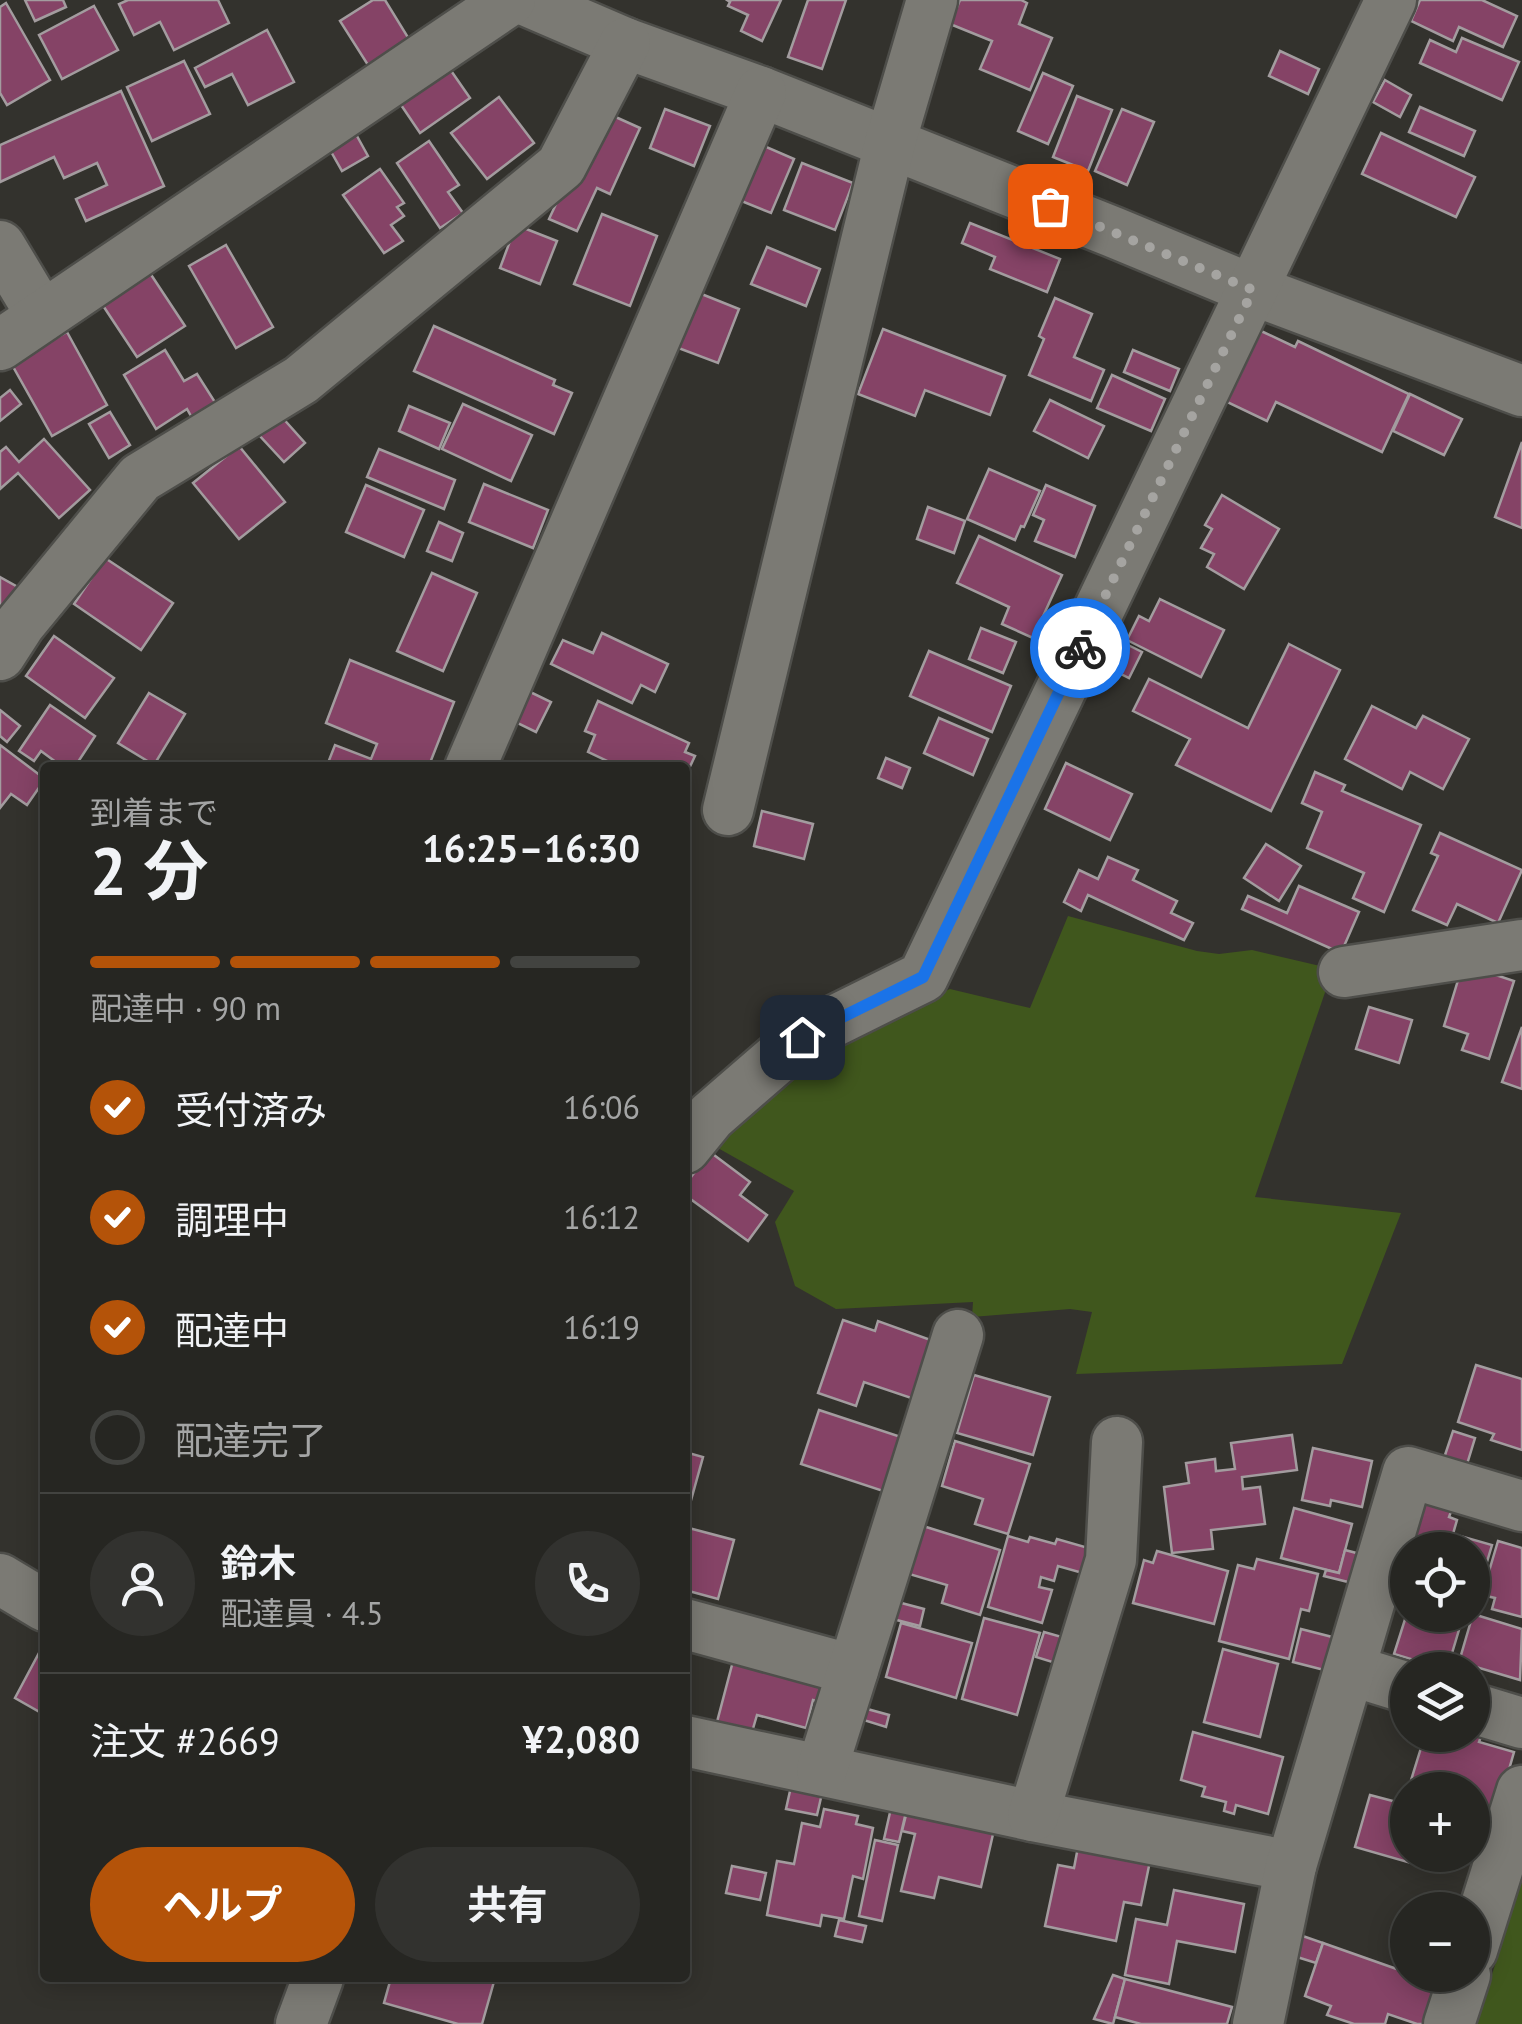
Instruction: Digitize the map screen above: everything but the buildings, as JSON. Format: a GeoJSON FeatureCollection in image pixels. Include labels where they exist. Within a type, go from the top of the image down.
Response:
{"type":"FeatureCollection","features":[{"type":"Feature","properties":{"kind":"street"},"geometry":{"type":"LineString","coordinates":[[0,345],[510,0]]}},
{"type":"Feature","properties":{"kind":"street"},"geometry":{"type":"LineString","coordinates":[[525,0],[1253,290],[1522,391]]}},
{"type":"Feature","properties":{"kind":"street"},"geometry":{"type":"LineString","coordinates":[[728,810],[890,143],[932,0]]}},
{"type":"Feature","properties":{"kind":"street"},"geometry":{"type":"LineString","coordinates":[[690,1142],[711,1116],[802,1037],[923,977],[1391,0]]}},
{"type":"Feature","properties":{"kind":"street"},"geometry":{"type":"LineString","coordinates":[[0,655],[20,624],[140,478],[300,380],[561,166],[625,43]]}},
{"type":"Feature","properties":{"kind":"street"},"geometry":{"type":"LineString","coordinates":[[473,762],[761,92]]}},
{"type":"Feature","properties":{"kind":"street"},"geometry":{"type":"LineString","coordinates":[[0,246],[42,316]]}},
{"type":"Feature","properties":{"kind":"street"},"geometry":{"type":"LineString","coordinates":[[1344,972],[1522,945]]}},
{"type":"Feature","properties":{"kind":"street"},"geometry":{"type":"LineString","coordinates":[[822,1769],[958,1335]]}},
{"type":"Feature","properties":{"kind":"street"},"geometry":{"type":"LineString","coordinates":[[1033,1816],[1111,1560],[1117,1442]]}},
{"type":"Feature","properties":{"kind":"street"},"geometry":{"type":"LineString","coordinates":[[1258,2024],[1292,1866],[1408,1472],[1522,1506]]}},
{"type":"Feature","properties":{"kind":"street"},"geometry":{"type":"LineString","coordinates":[[0,1579],[40,1602]]}},
{"type":"Feature","properties":{"kind":"street"},"geometry":{"type":"LineString","coordinates":[[690,1625],[853,1670]]}},
{"type":"Feature","properties":{"kind":"street"},"geometry":{"type":"LineString","coordinates":[[1350,1670],[1390,1682]]}},
{"type":"Feature","properties":{"kind":"street"},"geometry":{"type":"LineString","coordinates":[[1490,1713],[1522,1723]]}},
{"type":"Feature","properties":{"kind":"street"},"geometry":{"type":"LineString","coordinates":[[690,1741],[1033,1816],[1292,1866]]}},
{"type":"Feature","properties":{"kind":"street"},"geometry":{"type":"LineString","coordinates":[[1490,1893],[1522,1791]]}},
{"type":"Feature","properties":{"kind":"street"},"geometry":{"type":"LineString","coordinates":[[301,2024],[317,1982]]}},
{"type":"Feature","properties":{"kind":"street"},"geometry":{"type":"LineString","coordinates":[[1449,2024],[1459,1992]]}},
{"type":"Feature","properties":{"kind":"green space"},"geometry":{"type":"Polygon","coordinates":[[[1068,916],[1197,951],[1219,954],[1252,950],[1333,969],[1255,1197],[1401,1213],[1342,1364],[1076,1374],[1092,1312],[1070,1309],[972,1317],[973,1302],[836,1309],[795,1286],[775,1222],[794,1191],[709,1143],[816,1047],[950,989],[1030,1008],[1068,916]]]}},
{"type":"Feature","properties":{"kind":"green space"},"geometry":{"type":"Polygon","coordinates":[[[1522,1881],[1522,2024],[1476,2024],[1486,1992],[1490,1992],[1490,1980],[1522,1881]]]}},
{"type":"Feature","properties":{"kind":"way so far"},"geometry":{"type":"LineString","coordinates":[[1050,206],[1253,290],[1080,648]]}},
{"type":"Feature","properties":{"kind":"route"},"geometry":{"type":"LineString","coordinates":[[802,1037],[923,977],[1080,648]]}}]}
